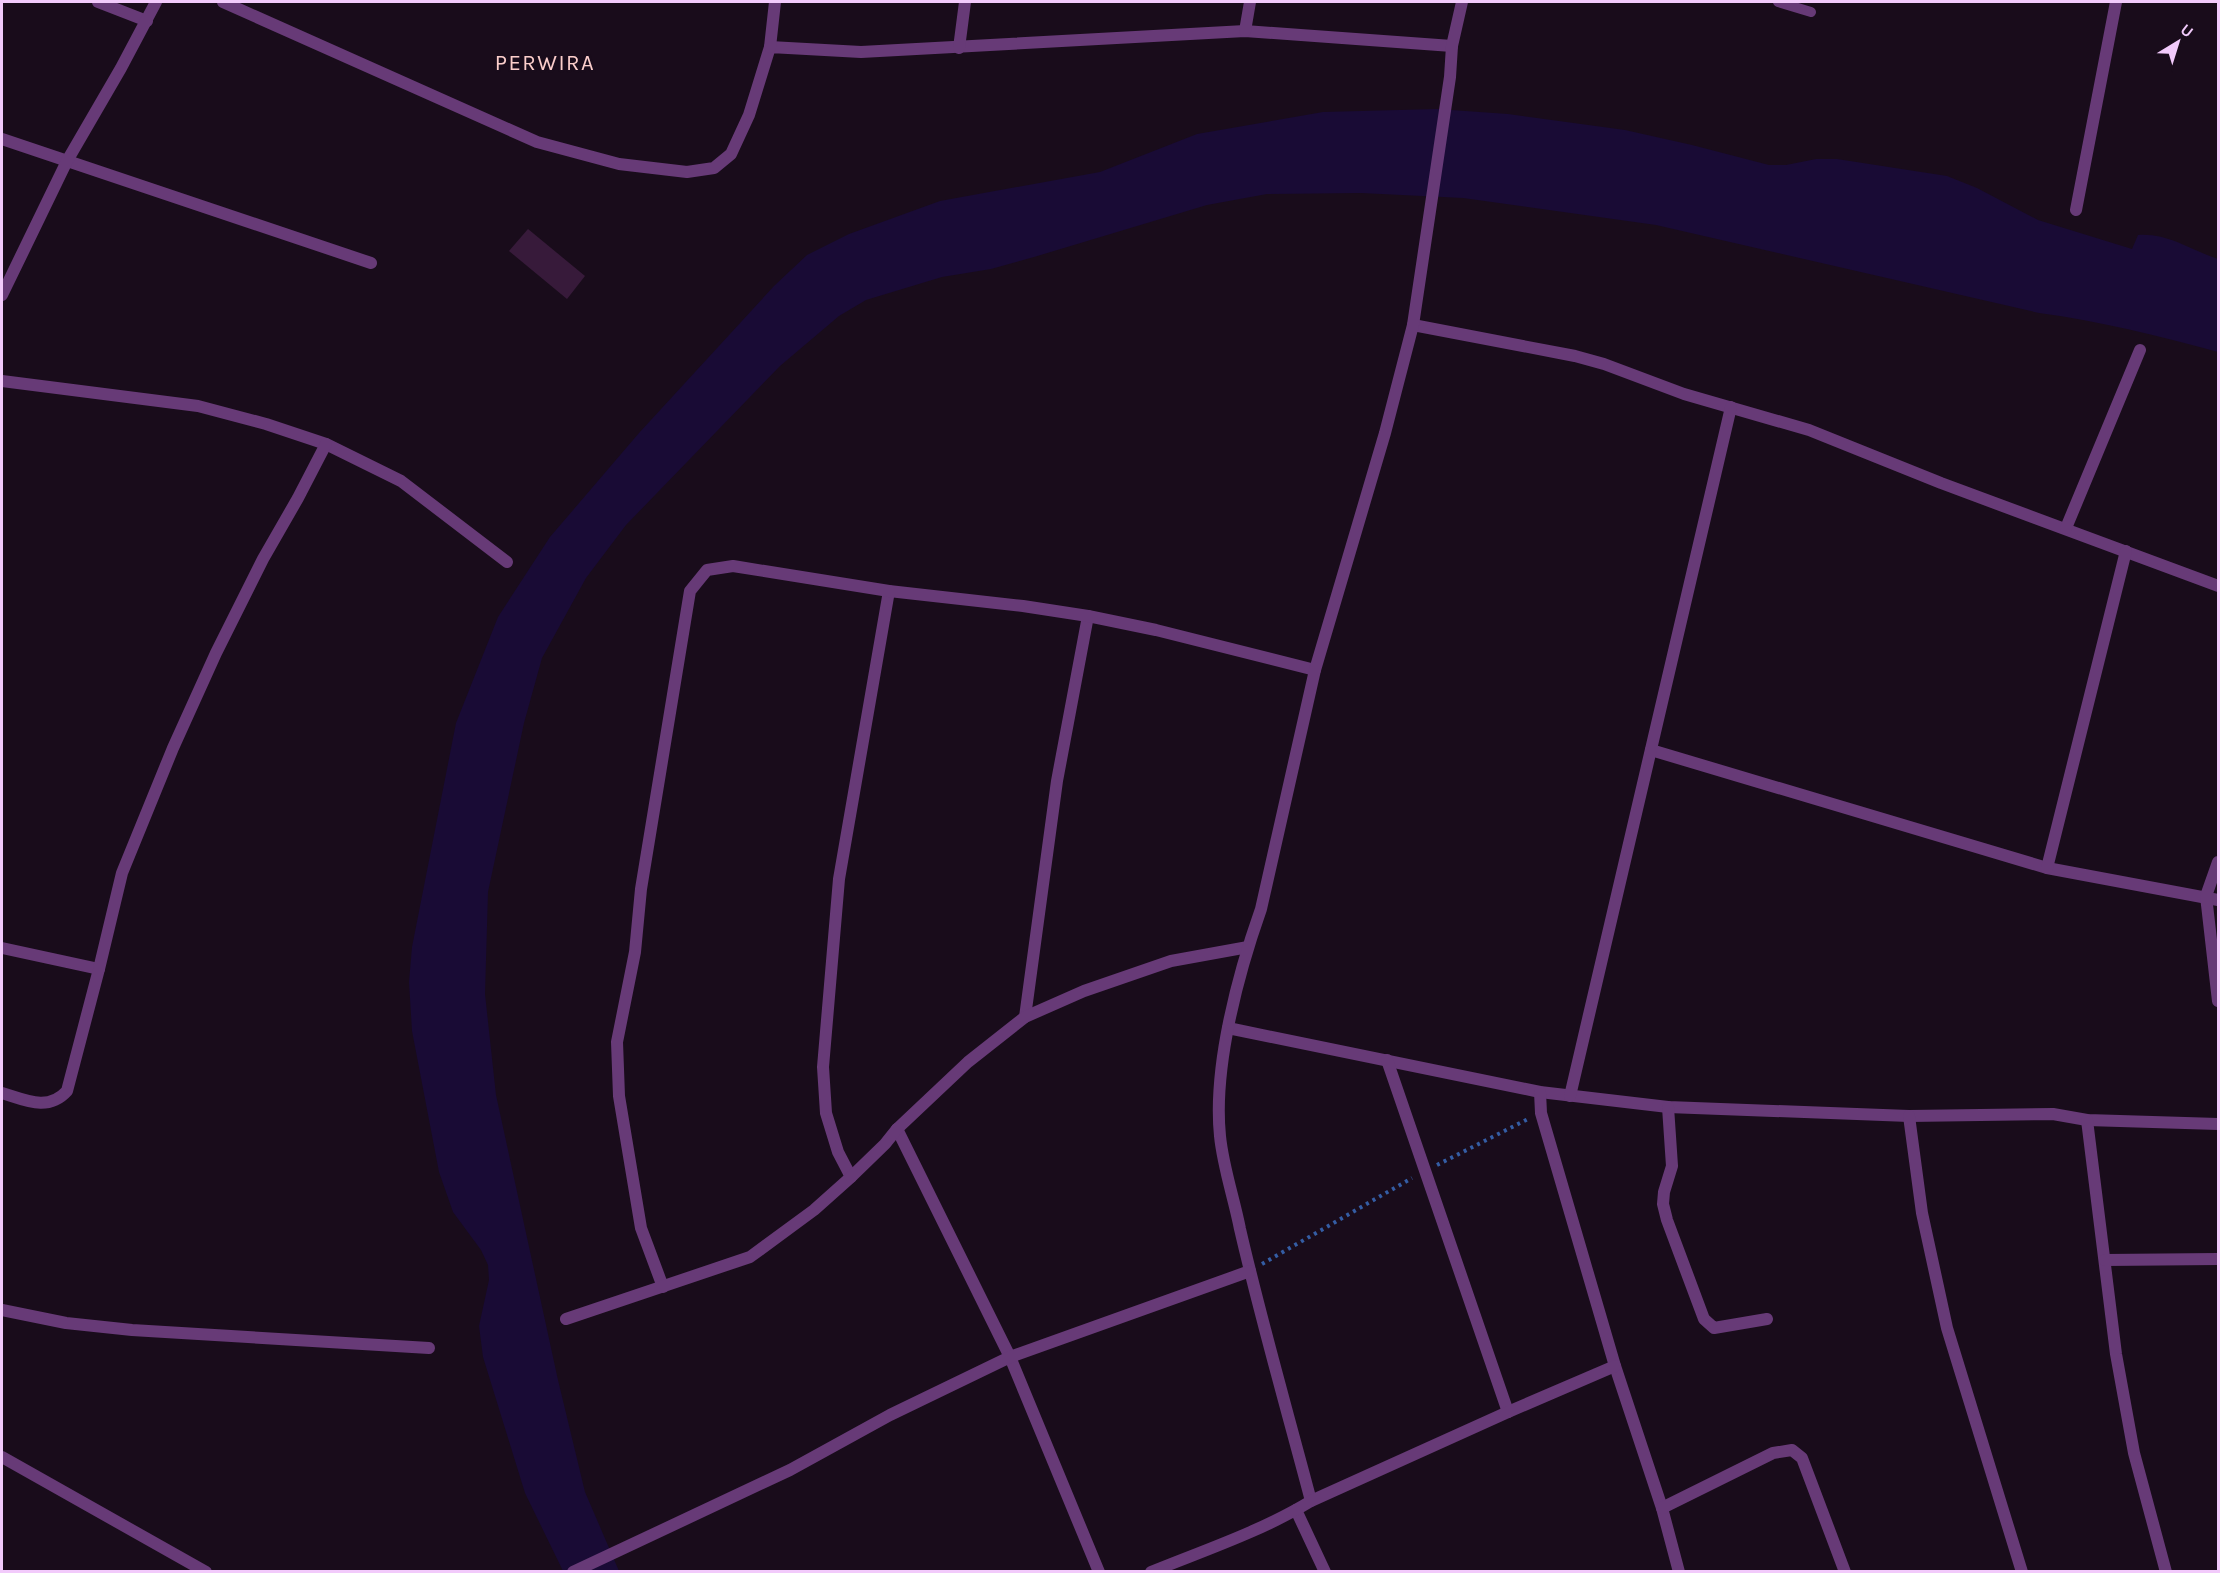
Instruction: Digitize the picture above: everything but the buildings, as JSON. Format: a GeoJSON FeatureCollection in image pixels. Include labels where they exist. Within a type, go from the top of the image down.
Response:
{"type":"FeatureCollection","features":[{"type":"Feature","properties":{"kind":"street"},"geometry":{"type":"LineString","coordinates":[[98,2],[147,21]]}},
{"type":"Feature","properties":{"kind":"street"},"geometry":{"type":"LineString","coordinates":[[2,295],[5,280],[67,161],[156,2]]}},
{"type":"Feature","properties":{"kind":"street"},"geometry":{"type":"LineString","coordinates":[[223,2],[537,142],[619,164],[687,172],[714,168],[731,154],[749,115],[770,47],[775,2]]}},
{"type":"Feature","properties":{"kind":"street"},"geometry":{"type":"LineString","coordinates":[[959,48],[965,2]]}},
{"type":"Feature","properties":{"kind":"street"},"geometry":{"type":"LineString","coordinates":[[1245,31],[1250,2]]}},
{"type":"Feature","properties":{"kind":"street"},"geometry":{"type":"LineString","coordinates":[[1311,1501],[1250,1270],[1220,1136],[1219,1097],[1228,1028],[1248,947],[1261,909],[1315,670],[1385,433],[1413,325],[1450,77],[1452,46],[1462,2]]}},
{"type":"Feature","properties":{"kind":"street"},"geometry":{"type":"LineString","coordinates":[[2076,210],[2116,2]]}},
{"type":"Feature","properties":{"kind":"street"},"geometry":{"type":"LineString","coordinates":[[770,47],[861,52],[1245,31],[1452,46]]}},
{"type":"Feature","properties":{"kind":"street"},"geometry":{"type":"LineString","coordinates":[[2,139],[371,263]]}},
{"type":"Feature","properties":{"kind":"street"},"geometry":{"type":"LineString","coordinates":[[1413,325],[1575,356],[1604,364],[1684,394],[1809,430],[1941,483],[2218,586]]}},
{"type":"Feature","properties":{"kind":"street"},"geometry":{"type":"LineString","coordinates":[[2066,528],[2140,350]]}},
{"type":"Feature","properties":{"kind":"street"},"geometry":{"type":"LineString","coordinates":[[2,381],[198,406],[266,424],[326,444],[401,481],[507,562]]}},
{"type":"Feature","properties":{"kind":"street"},"geometry":{"type":"LineString","coordinates":[[1570,1096],[1731,407]]}},
{"type":"Feature","properties":{"kind":"street"},"geometry":{"type":"LineString","coordinates":[[2,1094],[43,1103],[54,1102],[67,1091],[122,873],[172,748],[257,570],[326,444]]}},
{"type":"Feature","properties":{"kind":"street"},"geometry":{"type":"LineString","coordinates":[[2047,868],[2126,551]]}},
{"type":"Feature","properties":{"kind":"street"},"geometry":{"type":"LineString","coordinates":[[663,1287],[641,1228],[619,1096],[617,1042],[635,952],[641,889],[690,591],[706,570],[733,566],[889,591],[1023,606],[1088,616],[1156,630],[1315,670]]}},
{"type":"Feature","properties":{"kind":"street"},"geometry":{"type":"LineString","coordinates":[[851,1177],[838,1152],[826,1113],[823,1067],[839,879],[889,591]]}},
{"type":"Feature","properties":{"kind":"street"},"geometry":{"type":"LineString","coordinates":[[1025,1017],[1057,781],[1088,616]]}},
{"type":"Feature","properties":{"kind":"street"},"geometry":{"type":"LineString","coordinates":[[1651,750],[2047,868],[2212,898]]}},
{"type":"Feature","properties":{"kind":"street"},"geometry":{"type":"LineString","coordinates":[[2218,862],[2212,898],[2218,1001]]}},
{"type":"Feature","properties":{"kind":"street"},"geometry":{"type":"LineString","coordinates":[[566,1319],[750,1257],[814,1210],[851,1177],[897,1129],[968,1062],[1025,1017],[1084,991],[1171,961],[1248,947]]}},
{"type":"Feature","properties":{"kind":"street"},"geometry":{"type":"LineString","coordinates":[[2,948],[99,969]]}},
{"type":"Feature","properties":{"kind":"street"},"geometry":{"type":"LineString","coordinates":[[1228,1028],[1540,1092],[1668,1107],[1909,1116],[2053,1114],[2087,1120],[2218,1124]]}},
{"type":"Feature","properties":{"kind":"street"},"geometry":{"type":"LineString","coordinates":[[1387,1060],[1508,1412]]}},
{"type":"Feature","properties":{"kind":"street"},"geometry":{"type":"LineString","coordinates":[[1540,1092],[1541,1113],[1615,1366],[1662,1508],[1679,1572]]}},
{"type":"Feature","properties":{"kind":"street"},"geometry":{"type":"LineString","coordinates":[[1668,1107],[1672,1166],[1663,1204],[1704,1319],[1714,1328],[1767,1319]]}},
{"type":"Feature","properties":{"kind":"street"},"geometry":{"type":"LineString","coordinates":[[1909,1116],[1922,1213],[1947,1328],[2022,1572]]}},
{"type":"Feature","properties":{"kind":"street"},"geometry":{"type":"LineString","coordinates":[[2087,1120],[2116,1353],[2134,1453],[2166,1572]]}},
{"type":"Feature","properties":{"kind":"street"},"geometry":{"type":"LineString","coordinates":[[897,1129],[1010,1357],[1099,1572]]}},
{"type":"Feature","properties":{"kind":"street"},"geometry":{"type":"LineString","coordinates":[[2105,1260],[2218,1259]]}},
{"type":"Feature","properties":{"kind":"street"},"geometry":{"type":"LineString","coordinates":[[573,1572],[790,1470],[890,1415],[1010,1357],[1250,1270]]}},
{"type":"Feature","properties":{"kind":"street"},"geometry":{"type":"LineString","coordinates":[[2,1310],[66,1323],[132,1330],[429,1348]]}},
{"type":"Feature","properties":{"kind":"street"},"geometry":{"type":"LineString","coordinates":[[1151,1572],[1232,1540],[1311,1501],[1615,1366]]}},
{"type":"Feature","properties":{"kind":"street"},"geometry":{"type":"LineString","coordinates":[[1662,1508],[1773,1453],[1792,1450],[1802,1458],[1845,1572]]}},
{"type":"Feature","properties":{"kind":"street"},"geometry":{"type":"LineString","coordinates":[[2,1457],[207,1572]]}},
{"type":"Feature","properties":{"kind":"street"},"geometry":{"type":"LineString","coordinates":[[1296,1510],[1325,1572]]}},
{"type":"Feature","properties":{"kind":"lane"},"geometry":{"type":"LineString","coordinates":[[1778,2],[1812,12]]}},
{"type":"Feature","properties":{"kind":"path"},"geometry":{"type":"LineString","coordinates":[[1250,1270],[1425,1171],[1541,1113]]}},
{"type":"Feature","properties":{"kind":"shaded area"},"geometry":{"type":"Polygon","coordinates":[[[1437,109],[1508,114],[1625,130],[1769,165],[1786,165],[1816,159],[1837,159],[1947,176],[1977,188],[2038,220],[2132,249],[2138,235],[2170,239],[2218,259],[2218,352],[2174,340],[2084,320],[2039,313],[1656,225],[1463,198],[1361,193],[1267,194],[1207,205],[991,269],[942,277],[866,300],[839,316],[780,366],[626,525],[586,578],[542,658],[524,723],[488,892],[485,994],[496,1095],[558,1380],[585,1492],[619,1571],[563,1571],[525,1493],[483,1357],[479,1326],[489,1280],[488,1265],[481,1250],[453,1212],[439,1172],[412,1031],[409,982],[412,947],[456,723],[498,617],[550,537],[639,433],[774,286],[807,255],[849,234],[940,201],[1100,172],[1197,134],[1323,112],[1437,109]]]}},
{"type":"Feature","properties":{"kind":"district","name":"PERWIRA"},"geometry":{"type":"Point","coordinates":[545,62]}}]}
